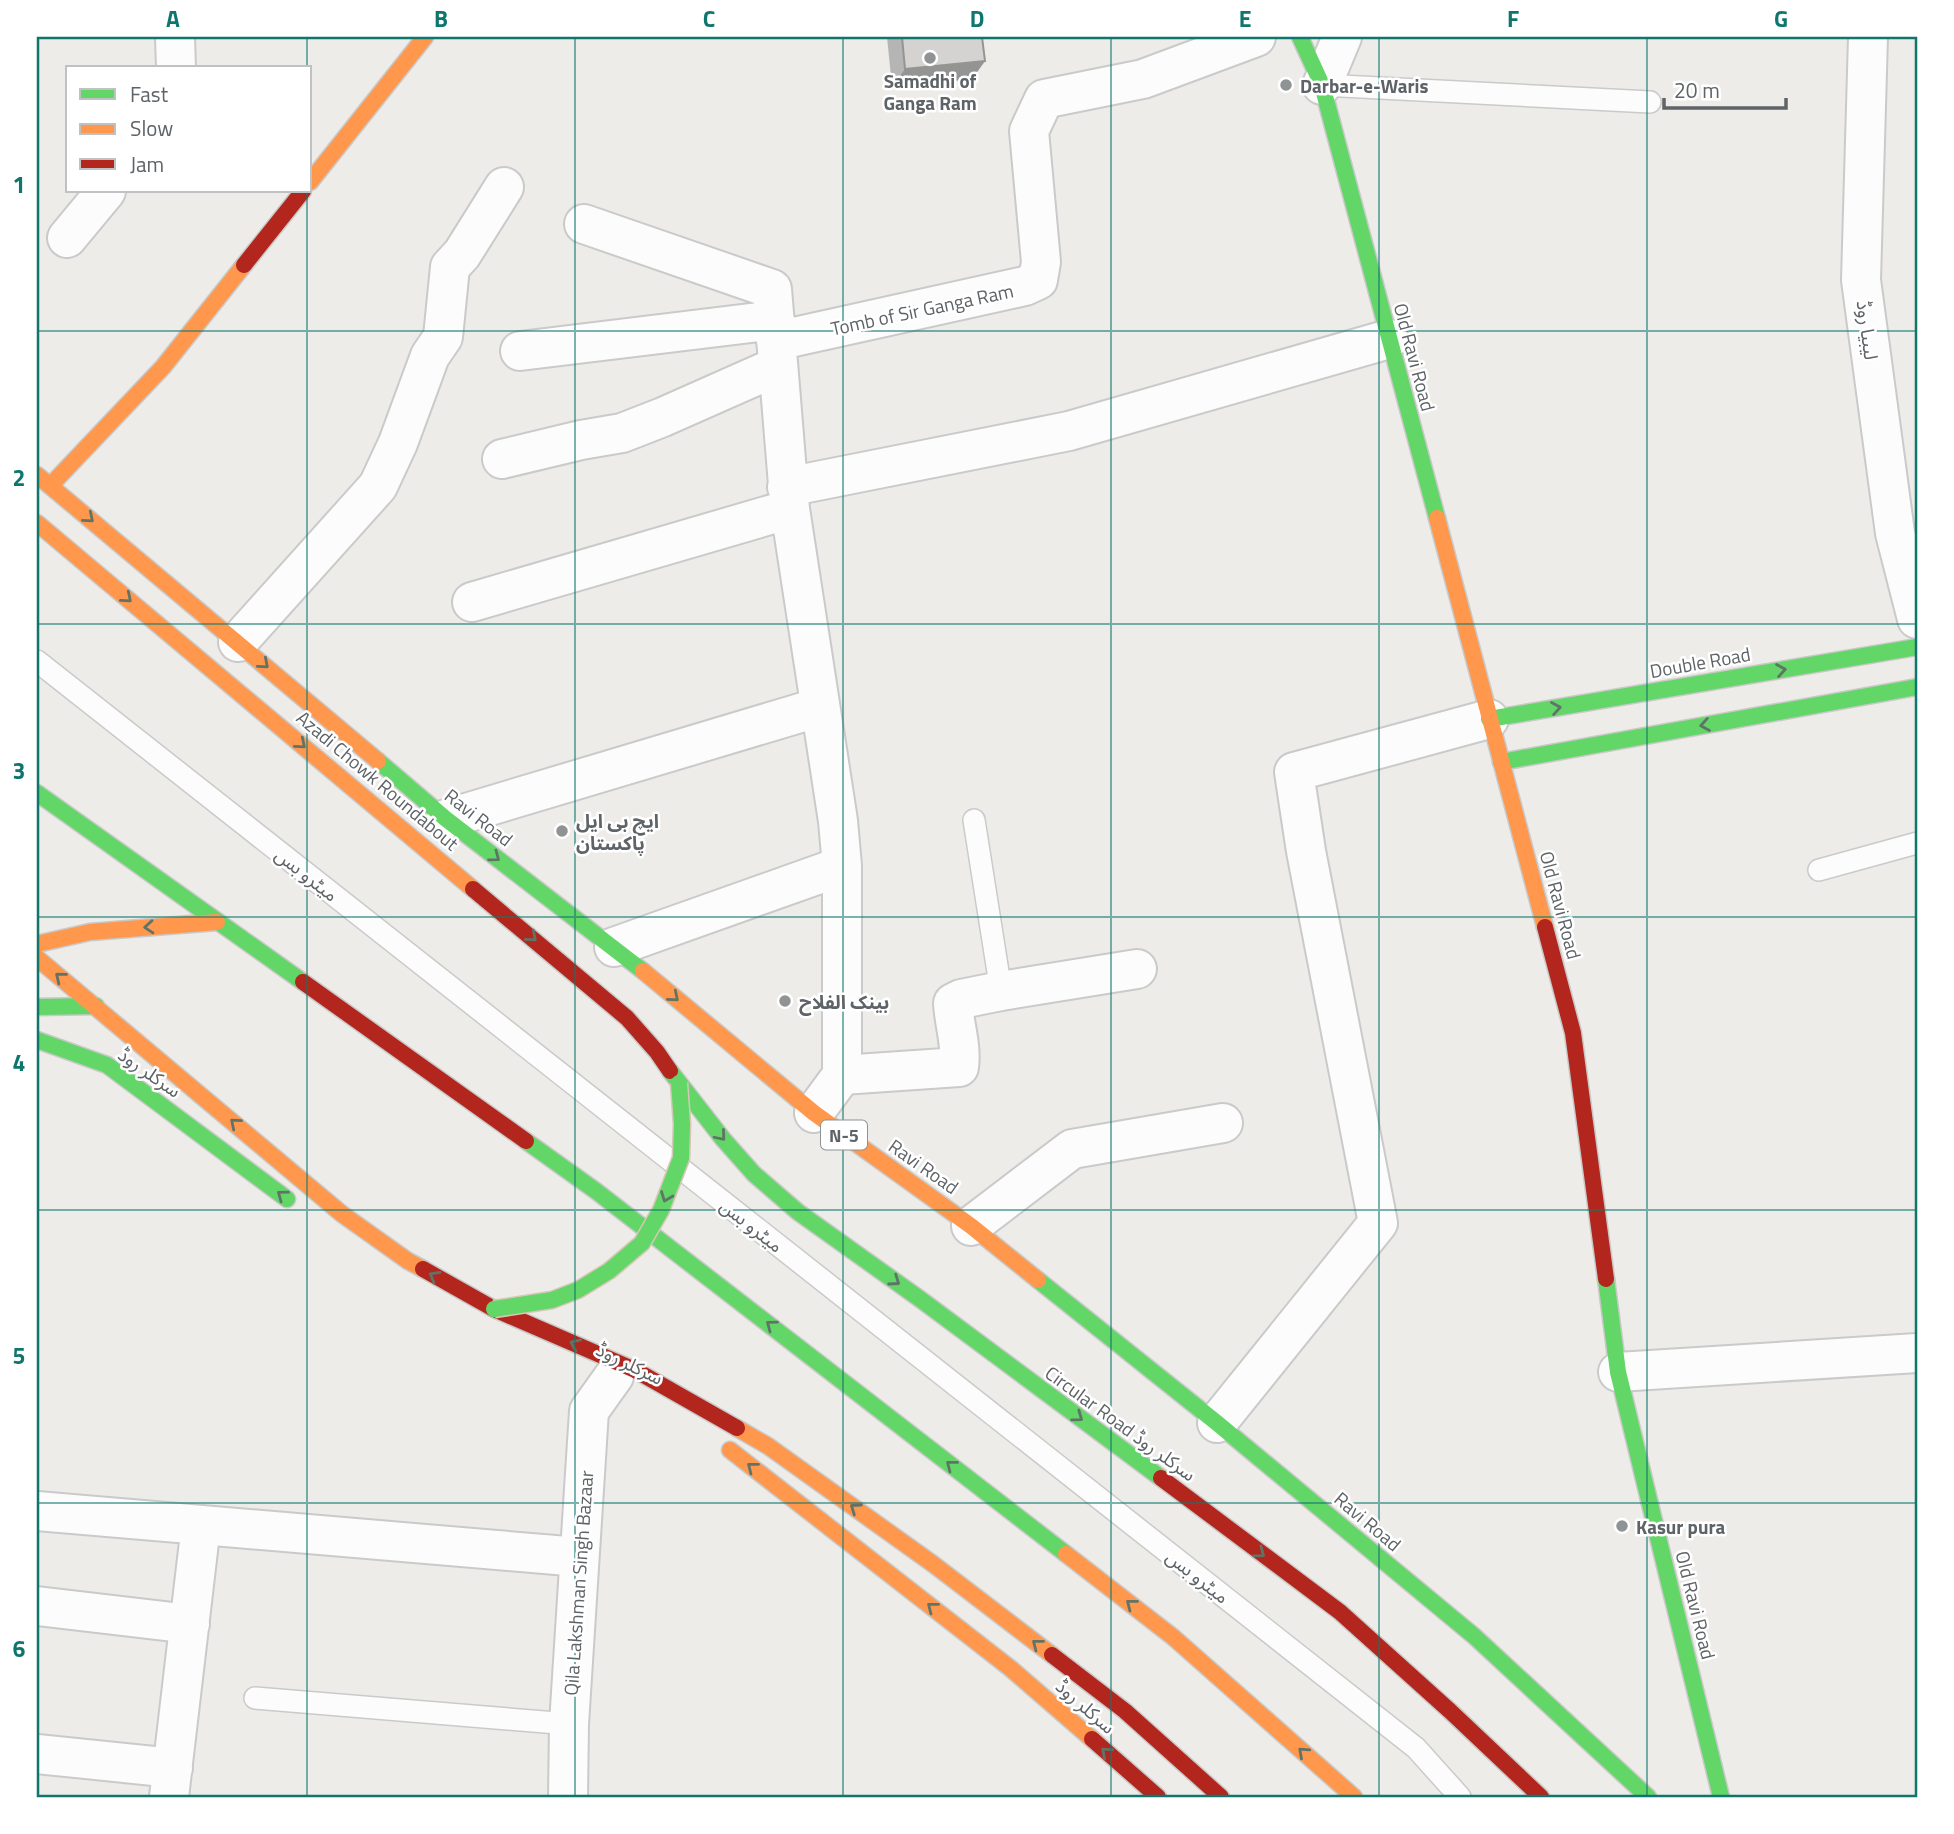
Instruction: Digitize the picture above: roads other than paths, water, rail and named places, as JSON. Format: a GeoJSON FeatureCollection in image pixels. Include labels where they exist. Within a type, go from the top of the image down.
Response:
{"type":"FeatureCollection","features":[{"type":"Feature","properties":{"kind":"main road"},"geometry":{"type":"LineString","coordinates":[[312,179],[425,37]]}},
{"type":"Feature","properties":{"kind":"main road","name":"Old Ravi Road"},"geometry":{"type":"LineString","coordinates":[[1300,37],[1322,85],[1573,1033],[1618,1372],[1721,1797]]}},
{"type":"Feature","properties":{"kind":"main road"},"geometry":{"type":"LineString","coordinates":[[50,486],[163,367],[302,192]]}},
{"type":"Feature","properties":{"kind":"main road","name":"Ravi Road"},"geometry":{"type":"LineString","coordinates":[[37,475],[239,642],[446,819],[614,947],[814,1113],[971,1226],[1217,1423],[1474,1636],[1648,1797]]}},
{"type":"Feature","properties":{"kind":"main road","name":"Azadi Chowk Roundabout"},"geometry":{"type":"LineString","coordinates":[[37,523],[608,1001],[642,1033],[679,1083]]}},
{"type":"Feature","properties":{"kind":"main road","name":"Double Road"},"geometry":{"type":"LineString","coordinates":[[1489,719],[1917,647]]}},
{"type":"Feature","properties":{"kind":"main road"},"geometry":{"type":"LineString","coordinates":[[1501,762],[1917,687]]}},
{"type":"Feature","properties":{"kind":"main road"},"geometry":{"type":"LineString","coordinates":[[37,793],[596,1191],[1173,1637],[1354,1797]]}},
{"type":"Feature","properties":{"kind":"main road"},"geometry":{"type":"LineString","coordinates":[[37,944],[90,932],[217,922]]}},
{"type":"Feature","properties":{"kind":"main road"},"geometry":{"type":"LineString","coordinates":[[37,958],[342,1214],[408,1261],[494,1309],[635,1370],[768,1446],[933,1564],[1093,1686],[1221,1797]]}},
{"type":"Feature","properties":{"kind":"main road"},"geometry":{"type":"LineString","coordinates":[[37,1007],[96,1006]]}},
{"type":"Feature","properties":{"kind":"main road","name":"سرکلر روڈ"},"geometry":{"type":"LineString","coordinates":[[37,1040],[107,1065],[295,1205]]}},
{"type":"Feature","properties":{"kind":"main road"},"geometry":{"type":"LineString","coordinates":[[494,1309],[552,1300],[578,1290],[609,1271],[642,1243],[661,1210],[681,1158],[679,1083]]}},
{"type":"Feature","properties":{"kind":"main road","name":"Circular Road سرکلر روڈ"},"geometry":{"type":"LineString","coordinates":[[679,1083],[754,1174],[798,1212],[920,1299],[1340,1612],[1541,1797]]}},
{"type":"Feature","properties":{"kind":"main road"},"geometry":{"type":"LineString","coordinates":[[384,1264],[512,1334]]}},
{"type":"Feature","properties":{"kind":"main road","name":"سرکلر روڈ"},"geometry":{"type":"LineString","coordinates":[[538,1345],[614,1376],[695,1422]]}},
{"type":"Feature","properties":{"kind":"main road","name":"سرکلر روڈ"},"geometry":{"type":"LineString","coordinates":[[717,1439],[1010,1668],[1158,1797]]}},
{"type":"Feature","properties":{"kind":"street"},"geometry":{"type":"LineString","coordinates":[[176,37],[176,66]]}},
{"type":"Feature","properties":{"kind":"street","name":"Tomb of Sir Ganga Ram"},"geometry":{"type":"LineString","coordinates":[[777,342],[1025,286],[1038,280],[1041,262],[1029,131],[1044,99],[1143,79],[1256,37]]}},
{"type":"Feature","properties":{"kind":"street"},"geometry":{"type":"LineString","coordinates":[[1322,85],[1342,37]]}},
{"type":"Feature","properties":{"kind":"street","name":"لیبیا روڈ"},"geometry":{"type":"LineString","coordinates":[[1868,37],[1861,280],[1895,533],[1917,620]]}},
{"type":"Feature","properties":{"kind":"street"},"geometry":{"type":"LineString","coordinates":[[239,642],[378,486],[398,443],[430,356],[443,337],[450,267],[462,254],[504,187]]}},
{"type":"Feature","properties":{"kind":"street"},"geometry":{"type":"LineString","coordinates":[[67,238],[105,192]]}},
{"type":"Feature","properties":{"kind":"street"},"geometry":{"type":"LineString","coordinates":[[584,224],[772,289],[789,498],[838,821],[842,866],[842,1075],[814,1113]]}},
{"type":"Feature","properties":{"kind":"street"},"geometry":{"type":"LineString","coordinates":[[472,602],[789,498],[1069,431],[1389,339]]}},
{"type":"Feature","properties":{"kind":"street"},"geometry":{"type":"LineString","coordinates":[[520,351],[777,342]]}},
{"type":"Feature","properties":{"kind":"street"},"geometry":{"type":"LineString","coordinates":[[502,459],[622,433],[663,417],[777,342]]}},
{"type":"Feature","properties":{"kind":"street"},"geometry":{"type":"LineString","coordinates":[[446,819],[820,707]]}},
{"type":"Feature","properties":{"kind":"street"},"geometry":{"type":"LineString","coordinates":[[1217,1423],[1378,1223],[1306,851],[1294,772],[1489,719]]}},
{"type":"Feature","properties":{"kind":"street"},"geometry":{"type":"LineString","coordinates":[[614,947],[842,866]]}},
{"type":"Feature","properties":{"kind":"street"},"geometry":{"type":"LineString","coordinates":[[842,1075],[959,1067],[953,1003],[1001,991],[1137,969]]}},
{"type":"Feature","properties":{"kind":"street"},"geometry":{"type":"LineString","coordinates":[[971,1226],[1072,1149],[1223,1123]]}},
{"type":"Feature","properties":{"kind":"street"},"geometry":{"type":"LineString","coordinates":[[1618,1372],[1917,1353]]}},
{"type":"Feature","properties":{"kind":"street","name":"Qila Lakshman Singh Bazaar"},"geometry":{"type":"LineString","coordinates":[[568,1797],[569,1724],[589,1411],[614,1376]]}},
{"type":"Feature","properties":{"kind":"street"},"geometry":{"type":"LineString","coordinates":[[37,1511],[579,1557]]}},
{"type":"Feature","properties":{"kind":"street"},"geometry":{"type":"LineString","coordinates":[[37,1754],[171,1783],[201,1525]]}},
{"type":"Feature","properties":{"kind":"street"},"geometry":{"type":"LineString","coordinates":[[37,1606],[190,1624]]}},
{"type":"Feature","properties":{"kind":"lane"},"geometry":{"type":"LineString","coordinates":[[1322,85],[1650,102]]}},
{"type":"Feature","properties":{"kind":"lane","name":"میٹرو بس"},"geometry":{"type":"LineString","coordinates":[[37,661],[1416,1748],[1460,1797]]}},
{"type":"Feature","properties":{"kind":"lane"},"geometry":{"type":"LineString","coordinates":[[974,820],[1001,991]]}},
{"type":"Feature","properties":{"kind":"lane"},"geometry":{"type":"LineString","coordinates":[[1819,870],[1917,843]]}},
{"type":"Feature","properties":{"kind":"lane"},"geometry":{"type":"LineString","coordinates":[[255,1698],[569,1724]]}},
{"type":"Feature","properties":{"kind":"place","name":"Samadhi of Ganga Ram"},"geometry":{"type":"Point","coordinates":[930,58]}},
{"type":"Feature","properties":{"kind":"place","name":"Darbar-e-Waris"},"geometry":{"type":"Point","coordinates":[1286,85]}},
{"type":"Feature","properties":{"kind":"place","name":"ایچ بی ایل پاکستان"},"geometry":{"type":"Point","coordinates":[562,831]}},
{"type":"Feature","properties":{"kind":"place","name":"بینک الفلاح"},"geometry":{"type":"Point","coordinates":[785,1001]}},
{"type":"Feature","properties":{"kind":"place","name":"Kasur pura"},"geometry":{"type":"Point","coordinates":[1622,1526]}}]}
